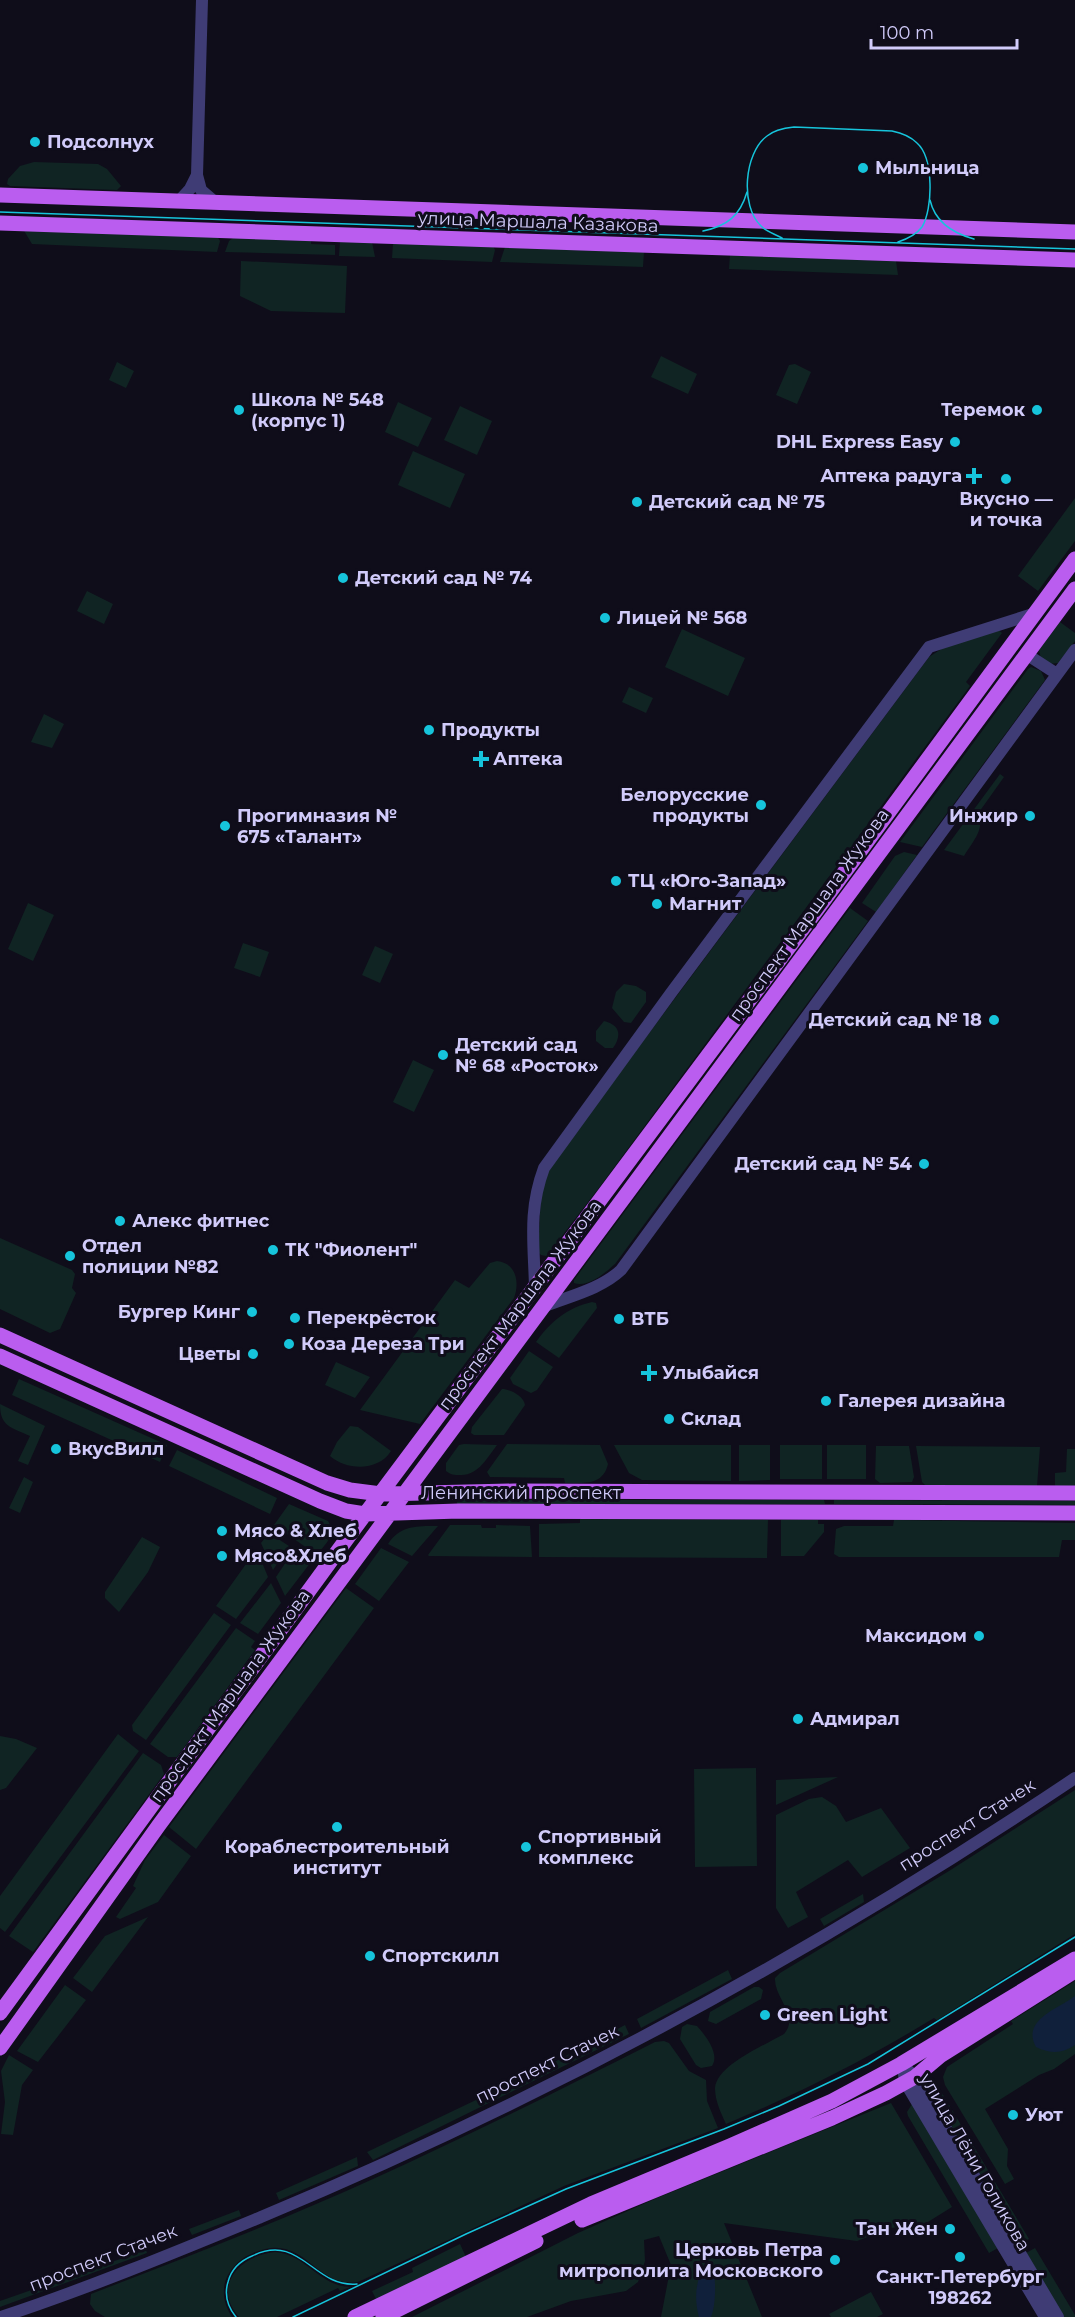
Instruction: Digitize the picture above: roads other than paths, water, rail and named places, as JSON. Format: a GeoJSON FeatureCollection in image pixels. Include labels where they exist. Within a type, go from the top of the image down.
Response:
{"type":"FeatureCollection","features":[{"type":"Feature","properties":{"kind":"main road","name":"улица Маршала Казакова"},"geometry":{"type":"LineString","coordinates":[[0,195],[1075,232]]}},
{"type":"Feature","properties":{"kind":"main road","name":"улица Маршала Казакова"},"geometry":{"type":"LineString","coordinates":[[0,224],[1075,260]]}},
{"type":"Feature","properties":{"kind":"main road","name":"проспект Маршала Жукова"},"geometry":{"type":"LineString","coordinates":[[0,2013],[365,1514],[1075,559]]}},
{"type":"Feature","properties":{"kind":"main road","name":"проспект Маршала Жукова"},"geometry":{"type":"LineString","coordinates":[[0,2048],[159,1825],[1075,589]]}},
{"type":"Feature","properties":{"kind":"main road","name":"Ленинский проспект"},"geometry":{"type":"LineString","coordinates":[[0,1335],[327,1483],[350,1490],[381,1494],[405,1492],[1075,1493]]}},
{"type":"Feature","properties":{"kind":"main road","name":"Ленинский проспект"},"geometry":{"type":"LineString","coordinates":[[0,1356],[320,1501],[346,1511],[365,1514],[459,1511],[1075,1513]]}},
{"type":"Feature","properties":{"kind":"main road"},"geometry":{"type":"LineString","coordinates":[[355,2317],[608,2197],[787,2121],[901,2064],[1075,1959]]}},
{"type":"Feature","properties":{"kind":"main road"},"geometry":{"type":"LineString","coordinates":[[383,2317],[564,2228],[644,2193],[832,2118],[910,2079],[940,2056],[1075,1971]]}},
{"type":"Feature","properties":{"kind":"street"},"geometry":{"type":"LineString","coordinates":[[202,0],[197,175],[201,190],[215,202]]}},
{"type":"Feature","properties":{"kind":"street"},"geometry":{"type":"LineString","coordinates":[[179,201],[190,189],[197,175]]}},
{"type":"Feature","properties":{"kind":"street"},"geometry":{"type":"LineString","coordinates":[[535,1288],[533,1211],[536,1191],[544,1168],[681,979],[929,647],[1033,614]]}},
{"type":"Feature","properties":{"kind":"street"},"geometry":{"type":"LineString","coordinates":[[545,1306],[602,1284],[612,1279],[621,1270],[1075,650]]}},
{"type":"Feature","properties":{"kind":"street"},"geometry":{"type":"LineString","coordinates":[[1026,654],[1057,674]]}},
{"type":"Feature","properties":{"kind":"street","name":"проспект Стачек"},"geometry":{"type":"LineString","coordinates":[[1,2317],[134,2268],[266,2215],[369,2171],[547,2087],[698,2009],[826,1936],[1075,1778]]}},
{"type":"Feature","properties":{"kind":"street","name":"улица Лёни Голикова"},"geometry":{"type":"LineString","coordinates":[[901,2064],[1058,2317]]}},
{"type":"Feature","properties":{"kind":"street","name":"улица Лёни Голикова"},"geometry":{"type":"LineString","coordinates":[[910,2079],[1045,2317]]}},
{"type":"Feature","properties":{"kind":"water"},"geometry":{"type":"Polygon","coordinates":[[[1075,1996],[1075,2045],[1056,2052],[1036,2047],[1033,2029],[1037,2022],[1075,1996]]]}},
{"type":"Feature","properties":{"kind":"water"},"geometry":{"type":"Polygon","coordinates":[[[711,2263],[715,2282],[713,2312],[711,2317],[699,2317],[696,2303],[698,2283],[702,2270],[706,2264],[711,2263]]]}},
{"type":"Feature","properties":{"kind":"tram line"},"geometry":{"type":"LineString","coordinates":[[782,238],[763,228],[754,217],[748,193],[749,167],[753,154],[767,136],[773,132],[794,127],[892,131],[906,135],[917,143],[923,150],[929,171],[930,196],[926,219],[920,230],[898,242]]}},
{"type":"Feature","properties":{"kind":"tram line"},"geometry":{"type":"LineString","coordinates":[[703,231],[731,219],[741,208],[747,192]]}},
{"type":"Feature","properties":{"kind":"tram line"},"geometry":{"type":"LineString","coordinates":[[930,200],[936,215],[946,226],[974,239]]}},
{"type":"Feature","properties":{"kind":"tram line"},"geometry":{"type":"LineString","coordinates":[[0,212],[1075,249]]}},
{"type":"Feature","properties":{"kind":"tram line"},"geometry":{"type":"LineString","coordinates":[[293,2317],[566,2189],[724,2129],[868,2064],[1075,1937]]}},
{"type":"Feature","properties":{"kind":"tram line"},"geometry":{"type":"LineString","coordinates":[[236,2317],[227,2296],[229,2278],[244,2260],[269,2250],[295,2255],[329,2278],[342,2283],[357,2284]]}},
{"type":"Feature","properties":{"kind":"place","name":"Подсолнух"},"geometry":{"type":"Point","coordinates":[35,142]}},
{"type":"Feature","properties":{"kind":"place","name":"Мыльница"},"geometry":{"type":"Point","coordinates":[863,168]}},
{"type":"Feature","properties":{"kind":"place","name":"Школа № 548 (корпус 1)"},"geometry":{"type":"Point","coordinates":[239,410]}},
{"type":"Feature","properties":{"kind":"place","name":"Теремок"},"geometry":{"type":"Point","coordinates":[1037,410]}},
{"type":"Feature","properties":{"kind":"place","name":"DHL Express Easy"},"geometry":{"type":"Point","coordinates":[955,442]}},
{"type":"Feature","properties":{"kind":"place","name":"Аптека радуга"},"geometry":{"type":"Point","coordinates":[974,476]}},
{"type":"Feature","properties":{"kind":"place","name":"Вкусно — и точка"},"geometry":{"type":"Point","coordinates":[1006,479]}},
{"type":"Feature","properties":{"kind":"place","name":"Детский сад № 75"},"geometry":{"type":"Point","coordinates":[637,502]}},
{"type":"Feature","properties":{"kind":"place","name":"Детский сад № 74"},"geometry":{"type":"Point","coordinates":[343,578]}},
{"type":"Feature","properties":{"kind":"place","name":"Лицей № 568"},"geometry":{"type":"Point","coordinates":[605,618]}},
{"type":"Feature","properties":{"kind":"place","name":"Продукты"},"geometry":{"type":"Point","coordinates":[429,730]}},
{"type":"Feature","properties":{"kind":"place","name":"Аптека"},"geometry":{"type":"Point","coordinates":[481,759]}},
{"type":"Feature","properties":{"kind":"place","name":"Белорусские продукты"},"geometry":{"type":"Point","coordinates":[761,805]}},
{"type":"Feature","properties":{"kind":"place","name":"Инжир"},"geometry":{"type":"Point","coordinates":[1030,816]}},
{"type":"Feature","properties":{"kind":"place","name":"Прогимназия № 675 «Талант»"},"geometry":{"type":"Point","coordinates":[225,826]}},
{"type":"Feature","properties":{"kind":"place","name":"ТЦ «Юго-Запад»"},"geometry":{"type":"Point","coordinates":[616,881]}},
{"type":"Feature","properties":{"kind":"place","name":"Магнит"},"geometry":{"type":"Point","coordinates":[657,904]}},
{"type":"Feature","properties":{"kind":"place","name":"Детский сад № 18"},"geometry":{"type":"Point","coordinates":[994,1020]}},
{"type":"Feature","properties":{"kind":"place","name":"Детский сад № 68 «Росток»"},"geometry":{"type":"Point","coordinates":[443,1055]}},
{"type":"Feature","properties":{"kind":"place","name":"Детский сад № 54"},"geometry":{"type":"Point","coordinates":[924,1164]}},
{"type":"Feature","properties":{"kind":"place","name":"Алекс фитнес"},"geometry":{"type":"Point","coordinates":[120,1221]}},
{"type":"Feature","properties":{"kind":"place","name":"ТК \"Фиолент\""},"geometry":{"type":"Point","coordinates":[273,1250]}},
{"type":"Feature","properties":{"kind":"place","name":"Отдел полиции №82"},"geometry":{"type":"Point","coordinates":[70,1256]}},
{"type":"Feature","properties":{"kind":"place","name":"Бургер Кинг"},"geometry":{"type":"Point","coordinates":[252,1312]}},
{"type":"Feature","properties":{"kind":"place","name":"Перекрёсток"},"geometry":{"type":"Point","coordinates":[295,1318]}},
{"type":"Feature","properties":{"kind":"place","name":"ВТБ"},"geometry":{"type":"Point","coordinates":[619,1319]}},
{"type":"Feature","properties":{"kind":"place","name":"Коза Дереза Три"},"geometry":{"type":"Point","coordinates":[289,1344]}},
{"type":"Feature","properties":{"kind":"place","name":"Цветы"},"geometry":{"type":"Point","coordinates":[253,1354]}},
{"type":"Feature","properties":{"kind":"place","name":"Улыбайся"},"geometry":{"type":"Point","coordinates":[649,1373]}},
{"type":"Feature","properties":{"kind":"place","name":"Галерея дизайна"},"geometry":{"type":"Point","coordinates":[826,1401]}},
{"type":"Feature","properties":{"kind":"place","name":"Склад"},"geometry":{"type":"Point","coordinates":[669,1419]}},
{"type":"Feature","properties":{"kind":"place","name":"ВкусВилл"},"geometry":{"type":"Point","coordinates":[56,1449]}},
{"type":"Feature","properties":{"kind":"place","name":"Мясо & Хлеб"},"geometry":{"type":"Point","coordinates":[222,1531]}},
{"type":"Feature","properties":{"kind":"place","name":"Мясо&Хлеб"},"geometry":{"type":"Point","coordinates":[222,1556]}},
{"type":"Feature","properties":{"kind":"place","name":"Максидом"},"geometry":{"type":"Point","coordinates":[979,1636]}},
{"type":"Feature","properties":{"kind":"place","name":"Адмирал"},"geometry":{"type":"Point","coordinates":[798,1719]}},
{"type":"Feature","properties":{"kind":"place","name":"Кораблестроительный институт"},"geometry":{"type":"Point","coordinates":[337,1827]}},
{"type":"Feature","properties":{"kind":"place","name":"Спортивный комплекс"},"geometry":{"type":"Point","coordinates":[526,1847]}},
{"type":"Feature","properties":{"kind":"place","name":"Спортскилл"},"geometry":{"type":"Point","coordinates":[370,1956]}},
{"type":"Feature","properties":{"kind":"place","name":"Green Light"},"geometry":{"type":"Point","coordinates":[765,2015]}},
{"type":"Feature","properties":{"kind":"place","name":"Уют"},"geometry":{"type":"Point","coordinates":[1013,2115]}},
{"type":"Feature","properties":{"kind":"place","name":"Тан Жен"},"geometry":{"type":"Point","coordinates":[950,2229]}},
{"type":"Feature","properties":{"kind":"place","name":"Санкт-Петербург 198262"},"geometry":{"type":"Point","coordinates":[960,2257]}},
{"type":"Feature","properties":{"kind":"place","name":"Церковь Петра митрополита Московского"},"geometry":{"type":"Point","coordinates":[835,2260]}}]}
